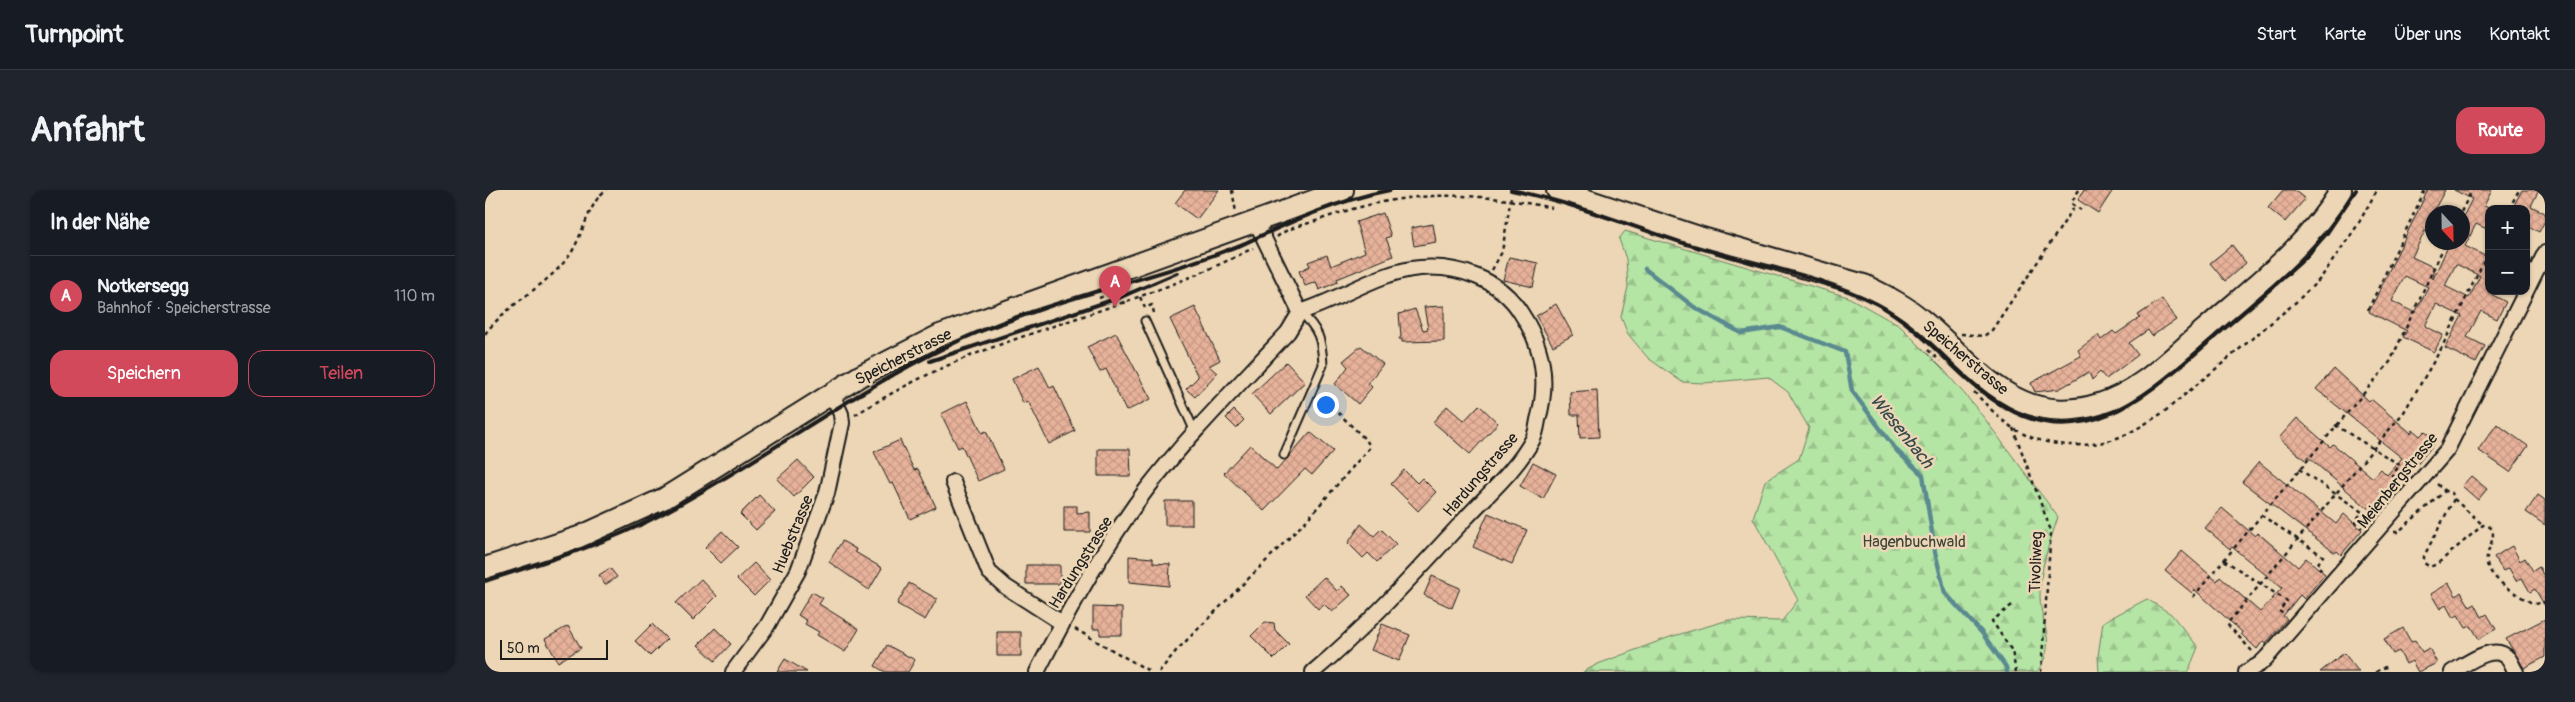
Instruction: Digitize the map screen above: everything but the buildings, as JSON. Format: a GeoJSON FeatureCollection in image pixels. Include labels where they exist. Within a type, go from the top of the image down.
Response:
{"type":"FeatureCollection","features":[{"type":"Feature","properties":{"kind":"main road","name":"Speicherstrasse"},"geometry":{"type":"LineString","coordinates":[[485,568],[579,537],[648,507],[700,478],[893,357],[966,324],[1148,262],[1248,223],[1343,190]]}},
{"type":"Feature","properties":{"kind":"main road","name":"Speicherstrasse"},"geometry":{"type":"LineString","coordinates":[[1555,199],[1699,237],[1864,285],[1884,295],[1921,319],[2005,392],[2022,401],[2043,408],[2064,410],[2081,409],[2116,398],[2158,369],[2280,264],[2305,240],[2341,190]]}},
{"type":"Feature","properties":{"kind":"street"},"geometry":{"type":"LineString","coordinates":[[1248,223],[1299,312]]}},
{"type":"Feature","properties":{"kind":"street","name":"Meienbergstrasse"},"geometry":{"type":"LineString","coordinates":[[2246,672],[2260,664],[2382,528],[2447,450],[2545,253]]}},
{"type":"Feature","properties":{"kind":"street","name":"Hardungstrasse"},"geometry":{"type":"LineString","coordinates":[[1037,672],[1067,625],[1145,491],[1195,432],[1288,332],[1299,312],[1390,275],[1419,268],[1455,269],[1486,280],[1513,299],[1531,327],[1543,362],[1544,401],[1534,438],[1512,468],[1401,588],[1313,672]]}},
{"type":"Feature","properties":{"kind":"street","name":"Huebstrasse"},"geometry":{"type":"LineString","coordinates":[[733,672],[767,626],[798,571],[827,493],[842,423],[841,414],[832,394]]}},
{"type":"Feature","properties":{"kind":"street","name":"Hardungstrasse"},"geometry":{"type":"LineString","coordinates":[[953,482],[989,572],[1006,587],[1067,625]]}},
{"type":"Feature","properties":{"kind":"street"},"geometry":{"type":"LineString","coordinates":[[2452,672],[2479,657],[2496,652],[2507,656],[2516,672]]}},
{"type":"Feature","properties":{"kind":"lane"},"geometry":{"type":"LineString","coordinates":[[1284,455],[1323,366],[1323,350],[1315,325],[1299,312]]}},
{"type":"Feature","properties":{"kind":"lane"},"geometry":{"type":"LineString","coordinates":[[1145,321],[1195,432]]}},
{"type":"Feature","properties":{"kind":"path"},"geometry":{"type":"LineString","coordinates":[[485,334],[508,308],[553,273],[569,256],[601,193],[607,190]]}},
{"type":"Feature","properties":{"kind":"path"},"geometry":{"type":"LineString","coordinates":[[1232,190],[1248,223]]}},
{"type":"Feature","properties":{"kind":"path"},"geometry":{"type":"LineString","coordinates":[[2079,190],[2071,203],[2081,210]]}},
{"type":"Feature","properties":{"kind":"path"},"geometry":{"type":"LineString","coordinates":[[2368,310],[2425,190]]}},
{"type":"Feature","properties":{"kind":"path"},"geometry":{"type":"LineString","coordinates":[[2464,205],[2471,190]]}},
{"type":"Feature","properties":{"kind":"path"},"geometry":{"type":"LineString","coordinates":[[2511,205],[2519,190]]}},
{"type":"Feature","properties":{"kind":"path"},"geometry":{"type":"LineString","coordinates":[[1276,240],[1279,234],[1353,207],[1388,198],[1445,191],[1482,192],[1511,197],[1555,199]]}},
{"type":"Feature","properties":{"kind":"path"},"geometry":{"type":"LineString","coordinates":[[1486,280],[1502,252],[1511,197]]}},
{"type":"Feature","properties":{"kind":"path"},"geometry":{"type":"LineString","coordinates":[[1956,338],[1964,333],[1984,336],[1992,330],[2075,206]]}},
{"type":"Feature","properties":{"kind":"path"},"geometry":{"type":"LineString","coordinates":[[852,417],[925,375],[970,356],[1124,304],[1257,246]]}},
{"type":"Feature","properties":{"kind":"path"},"geometry":{"type":"LineString","coordinates":[[2193,597],[2389,362],[2442,250]]}},
{"type":"Feature","properties":{"kind":"path"},"geometry":{"type":"LineString","coordinates":[[2249,649],[2227,624],[2373,450],[2416,395],[2485,259]]}},
{"type":"Feature","properties":{"kind":"path"},"geometry":{"type":"LineString","coordinates":[[1099,298],[1119,291],[1124,304]]}},
{"type":"Feature","properties":{"kind":"path"},"geometry":{"type":"LineString","coordinates":[[1927,350],[1947,368]]}},
{"type":"Feature","properties":{"kind":"path"},"geometry":{"type":"LineString","coordinates":[[1159,672],[1176,651],[1310,516],[1370,447],[1367,441],[1317,392]]}},
{"type":"Feature","properties":{"kind":"path"},"geometry":{"type":"LineString","coordinates":[[2335,425],[2400,465],[2392,475],[2401,483]]}},
{"type":"Feature","properties":{"kind":"path","name":"Tivoliweg"},"geometry":{"type":"LineString","coordinates":[[2013,428],[2051,531],[2041,672]]}},
{"type":"Feature","properties":{"kind":"path"},"geometry":{"type":"LineString","coordinates":[[2299,469],[2362,512],[2355,522],[2363,528]]}},
{"type":"Feature","properties":{"kind":"path"},"geometry":{"type":"LineString","coordinates":[[2382,528],[2388,533],[2398,532],[2445,491],[2452,493],[2454,499],[2483,525],[2493,530],[2493,536],[2486,555],[2487,564],[2492,574],[2534,604],[2545,602]]}},
{"type":"Feature","properties":{"kind":"path"},"geometry":{"type":"LineString","coordinates":[[2454,499],[2424,556],[2424,563],[2430,567],[2437,564],[2483,525]]}},
{"type":"Feature","properties":{"kind":"path"},"geometry":{"type":"LineString","coordinates":[[2261,515],[2323,556],[2317,565],[2326,573]]}},
{"type":"Feature","properties":{"kind":"path"},"geometry":{"type":"LineString","coordinates":[[2224,560],[2287,600],[2279,610]]}},
{"type":"Feature","properties":{"kind":"path"},"geometry":{"type":"LineString","coordinates":[[2012,605],[1992,620],[2012,651],[2016,672]]}},
{"type":"Feature","properties":{"kind":"path"},"geometry":{"type":"LineString","coordinates":[[1067,625],[1151,672]]}},
{"type":"Feature","properties":{"kind":"path"},"geometry":{"type":"LineString","coordinates":[[2376,672],[2385,668],[2388,672]]}},
{"type":"Feature","properties":{"kind":"green space","name":"Hagenbuchwald"},"geometry":{"type":"Polygon","coordinates":[[[1625,231],[1848,297],[1900,326],[1943,369],[1978,410],[2058,517],[2041,577],[2041,608],[2047,634],[2047,643],[2043,661],[2037,672],[1583,672],[1598,664],[1670,637],[1729,620],[1782,621],[1798,600],[1753,518],[1765,481],[1799,459],[1809,428],[1788,392],[1768,377],[1704,383],[1682,382],[1648,358],[1628,334],[1621,317],[1628,287],[1626,259],[1619,239],[1625,231]]]}},
{"type":"Feature","properties":{"kind":"green space"},"geometry":{"type":"Polygon","coordinates":[[[2147,599],[2171,614],[2198,647],[2188,672],[2099,672],[2098,656],[2103,622],[2147,599]]]}},
{"type":"Feature","properties":{"kind":"waterway","name":"Wiesenbach"},"geometry":{"type":"LineString","coordinates":[[1645,269],[1694,307],[1741,333],[1780,327],[1845,352],[1852,391],[1897,451],[1923,475],[1935,552],[1945,593],[1982,633],[2006,667],[2007,672]]}},
{"type":"Feature","properties":{"kind":"railway"},"geometry":{"type":"LineString","coordinates":[[1239,246],[1332,206],[1390,190]]}},
{"type":"Feature","properties":{"kind":"railway"},"geometry":{"type":"LineString","coordinates":[[1511,190],[1579,208],[1713,252],[1809,277],[1855,294],[1877,304],[1911,327],[1972,383],[2005,407],[2035,420],[2063,424],[2090,420],[2116,411],[2141,397],[2165,379],[2306,257],[2327,233],[2356,190]]}},
{"type":"Feature","properties":{"kind":"railway"},"geometry":{"type":"LineString","coordinates":[[485,581],[595,544],[658,516],[695,496],[874,386],[948,346],[1020,316],[1208,257],[1245,243]]}},
{"type":"Feature","properties":{"kind":"railway"},"geometry":{"type":"LineString","coordinates":[[930,361],[1121,297],[1177,273]]}},
{"type":"Feature","properties":{"kind":"place","name":"Notkersegg"},"geometry":{"type":"Point","coordinates":[1115,307]}}]}
